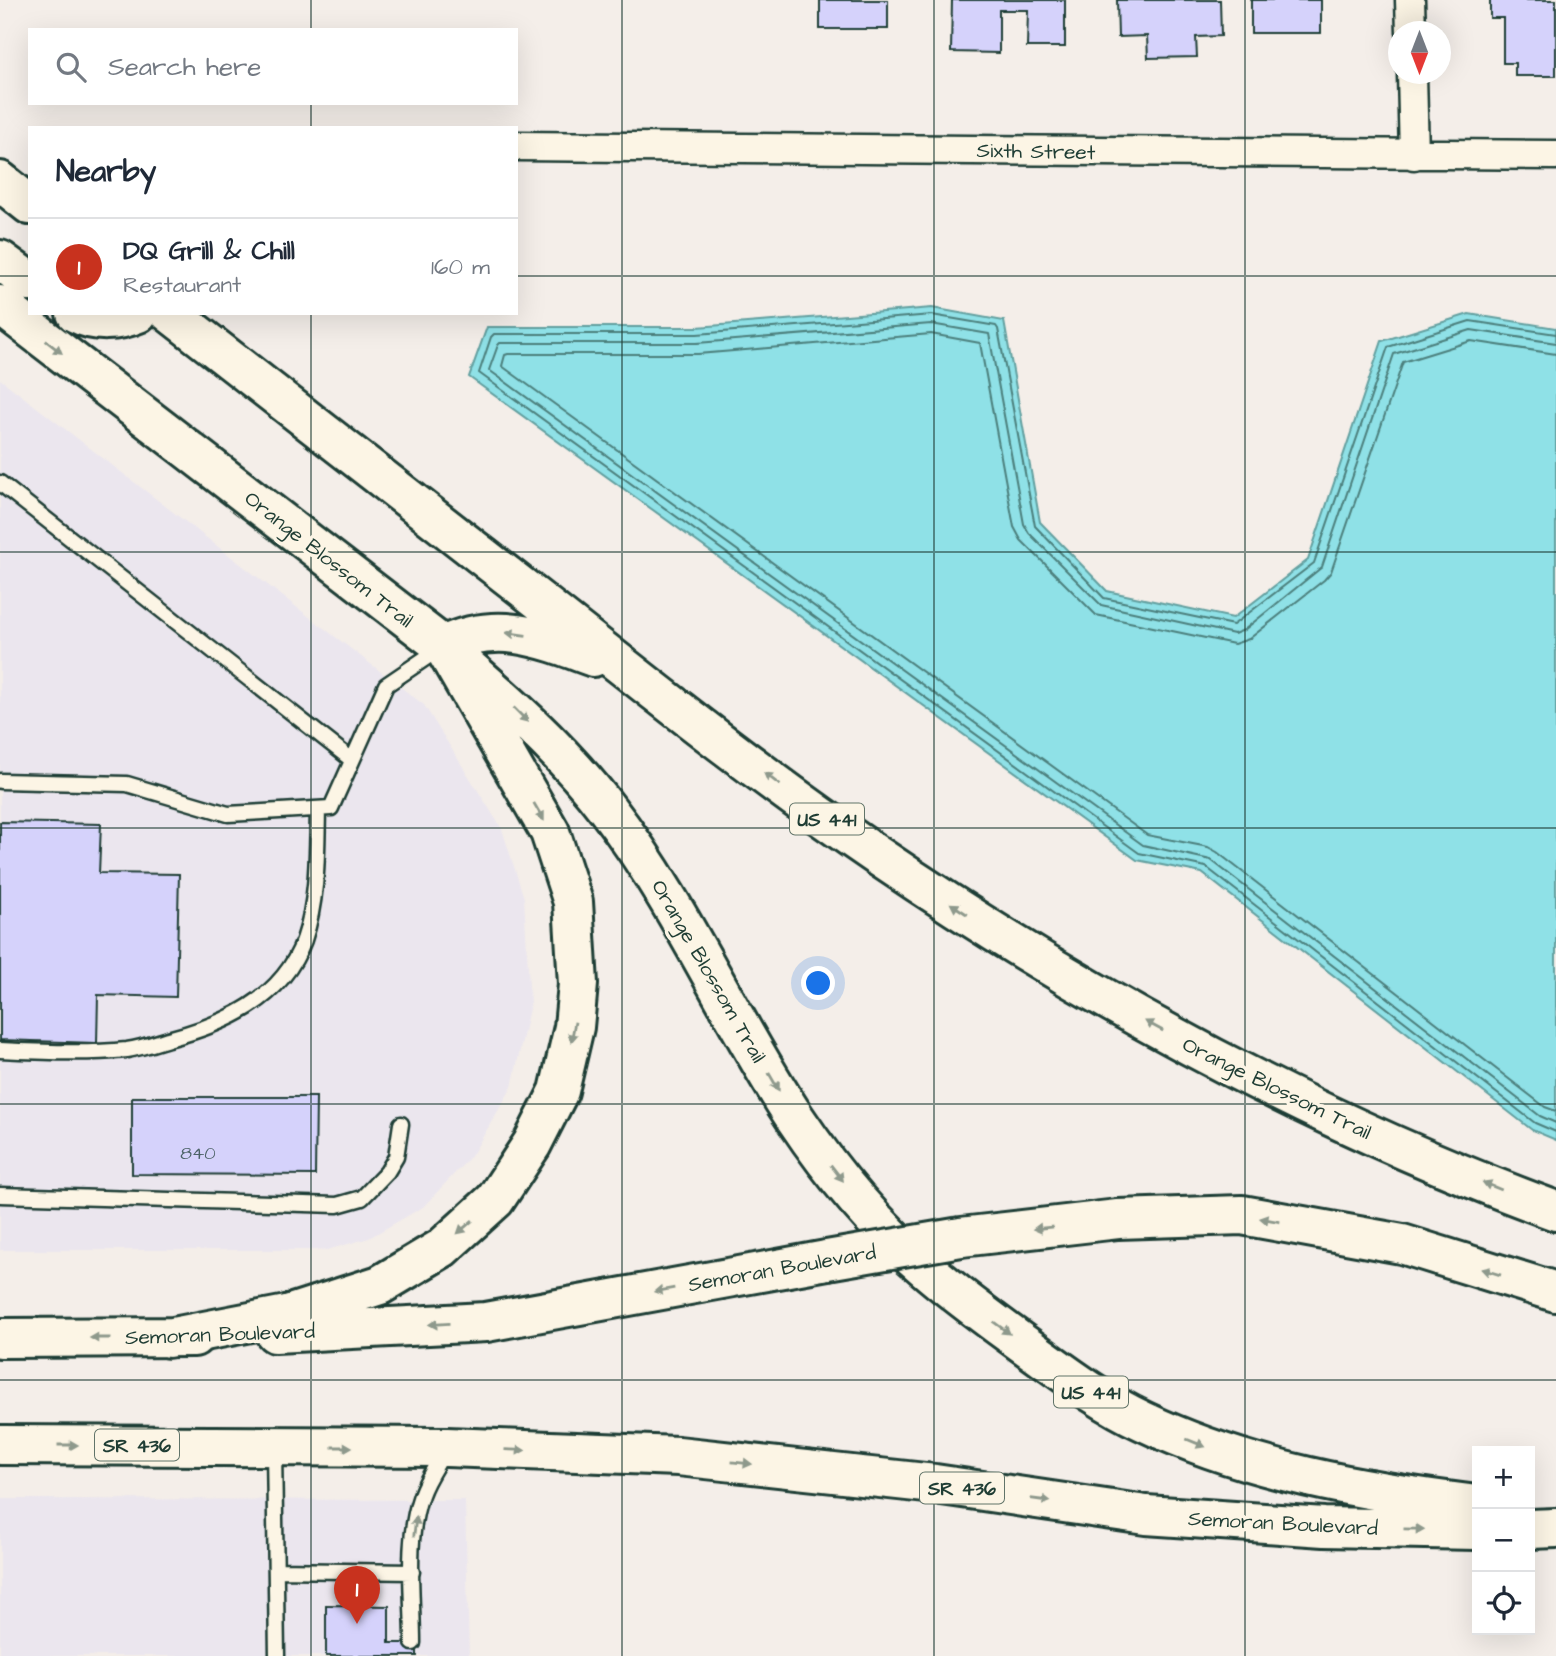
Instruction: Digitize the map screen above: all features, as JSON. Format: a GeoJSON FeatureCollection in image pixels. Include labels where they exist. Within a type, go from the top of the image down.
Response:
{"type":"FeatureCollection","features":[{"type":"Feature","properties":{"kind":"main road"},"geometry":{"type":"LineString","coordinates":[[0,181],[28,203]]}},
{"type":"Feature","properties":{"kind":"main road"},"geometry":{"type":"LineString","coordinates":[[0,260],[28,281]]}},
{"type":"Feature","properties":{"kind":"main road","name":"Orange Blossom Trail"},"geometry":{"type":"LineString","coordinates":[[0,305],[443,646],[516,709],[558,751],[608,810],[651,874],[795,1118],[867,1211],[922,1266],[1084,1388],[1142,1421],[1215,1450],[1287,1473],[1415,1497],[1472,1504]]}},
{"type":"Feature","properties":{"kind":"main road"},"geometry":{"type":"LineString","coordinates":[[81,315],[92,320],[131,315]]}},
{"type":"Feature","properties":{"kind":"main road","name":"Orange Blossom Trail"},"geometry":{"type":"LineString","coordinates":[[173,315],[627,670],[877,855],[1059,972],[1242,1074],[1342,1123],[1433,1163],[1556,1211]]}},
{"type":"Feature","properties":{"kind":"main road"},"geometry":{"type":"LineString","coordinates":[[168,1338],[287,1315],[380,1285],[442,1248],[495,1200],[533,1144],[559,1091],[574,1027],[578,984],[573,902],[550,832],[443,646],[465,636],[497,632],[544,638],[627,670]]}},
{"type":"Feature","properties":{"kind":"main road","name":"Semoran Boulevard"},"geometry":{"type":"LineString","coordinates":[[0,1338],[168,1338],[486,1322],[961,1237],[1118,1219],[1242,1215],[1402,1244],[1556,1292]]}},
{"type":"Feature","properties":{"kind":"main road","name":"Semoran Boulevard"},"geometry":{"type":"LineString","coordinates":[[0,1445],[447,1447],[678,1456],[935,1484],[1146,1515],[1324,1527],[1472,1530]]}},
{"type":"Feature","properties":{"kind":"main road"},"geometry":{"type":"LineString","coordinates":[[1535,1507],[1556,1507]]}},
{"type":"Feature","properties":{"kind":"main road"},"geometry":{"type":"LineString","coordinates":[[1535,1529],[1556,1528]]}},
{"type":"Feature","properties":{"kind":"street"},"geometry":{"type":"LineString","coordinates":[[1410,0],[1411,21]]}},
{"type":"Feature","properties":{"kind":"street"},"geometry":{"type":"LineString","coordinates":[[1412,84],[1414,155]]}},
{"type":"Feature","properties":{"kind":"street","name":"Sixth Street"},"geometry":{"type":"LineString","coordinates":[[518,146],[1556,155]]}},
{"type":"Feature","properties":{"kind":"lane"},"geometry":{"type":"LineString","coordinates":[[0,483],[352,760]]}},
{"type":"Feature","properties":{"kind":"lane"},"geometry":{"type":"LineString","coordinates":[[0,781],[127,784],[228,814],[331,808],[386,685],[443,646]]}},
{"type":"Feature","properties":{"kind":"lane"},"geometry":{"type":"LineString","coordinates":[[0,1050],[131,1050],[212,1026],[234,1017],[264,996],[288,973],[303,941],[313,901],[318,809]]}},
{"type":"Feature","properties":{"kind":"lane"},"geometry":{"type":"LineString","coordinates":[[0,1195],[337,1205],[362,1198],[387,1172],[396,1157],[401,1124]]}},
{"type":"Feature","properties":{"kind":"lane"},"geometry":{"type":"LineString","coordinates":[[274,1446],[278,1656]]}},
{"type":"Feature","properties":{"kind":"lane"},"geometry":{"type":"LineString","coordinates":[[413,1643],[412,1550],[418,1507],[427,1482],[447,1447]]}},
{"type":"Feature","properties":{"kind":"lane"},"geometry":{"type":"LineString","coordinates":[[277,1570],[412,1572]]}},
{"type":"Feature","properties":{"kind":"shaded area"},"geometry":{"type":"Polygon","coordinates":[[[0,379],[424,705],[502,829],[524,898],[530,1004],[512,1087],[472,1155],[423,1207],[369,1238],[327,1250],[0,1250],[0,379]]]}},
{"type":"Feature","properties":{"kind":"shaded area"},"geometry":{"type":"Polygon","coordinates":[[[0,1499],[465,1500],[469,1656],[0,1656],[0,1499]]]}},
{"type":"Feature","properties":{"kind":"water"},"geometry":{"type":"Polygon","coordinates":[[[932,308],[1004,321],[1040,522],[1107,591],[1233,618],[1308,560],[1382,341],[1469,314],[1556,328],[1556,1140],[1532,1130],[1202,873],[1137,860],[469,377],[487,327],[697,327],[932,308]]]}},
{"type":"Feature","properties":{"kind":"building"},"geometry":{"type":"Polygon","coordinates":[[[820,0],[888,0],[888,29],[820,29],[820,0]]]}},
{"type":"Feature","properties":{"kind":"building"},"geometry":{"type":"Polygon","coordinates":[[[952,0],[1065,0],[1065,47],[1027,47],[1028,10],[999,10],[999,53],[951,52],[952,0]]]}},
{"type":"Feature","properties":{"kind":"building"},"geometry":{"type":"Polygon","coordinates":[[[1117,0],[1220,0],[1221,36],[1196,37],[1197,57],[1148,58],[1147,36],[1118,37],[1117,0]]]}},
{"type":"Feature","properties":{"kind":"building"},"geometry":{"type":"Polygon","coordinates":[[[1251,0],[1321,0],[1321,33],[1251,33],[1251,0]]]}},
{"type":"Feature","properties":{"kind":"building"},"geometry":{"type":"Polygon","coordinates":[[[1490,0],[1556,0],[1556,76],[1515,76],[1515,63],[1503,63],[1503,18],[1490,18],[1490,0]]]}},
{"type":"Feature","properties":{"kind":"building"},"geometry":{"type":"Polygon","coordinates":[[[0,822],[101,824],[99,873],[179,874],[176,997],[98,995],[97,1043],[0,1040],[0,822]]]}},
{"type":"Feature","properties":{"kind":"building"},"geometry":{"type":"Polygon","coordinates":[[[132,1097],[316,1097],[315,1175],[132,1174],[132,1097]]]}},
{"type":"Feature","properties":{"kind":"building"},"geometry":{"type":"Polygon","coordinates":[[[326,1605],[389,1606],[389,1643],[417,1643],[417,1656],[326,1656],[326,1605]]]}},
{"type":"Feature","properties":{"kind":"place","name":"DQ Grill & Chill"},"geometry":{"type":"Point","coordinates":[357,1624]}}]}
